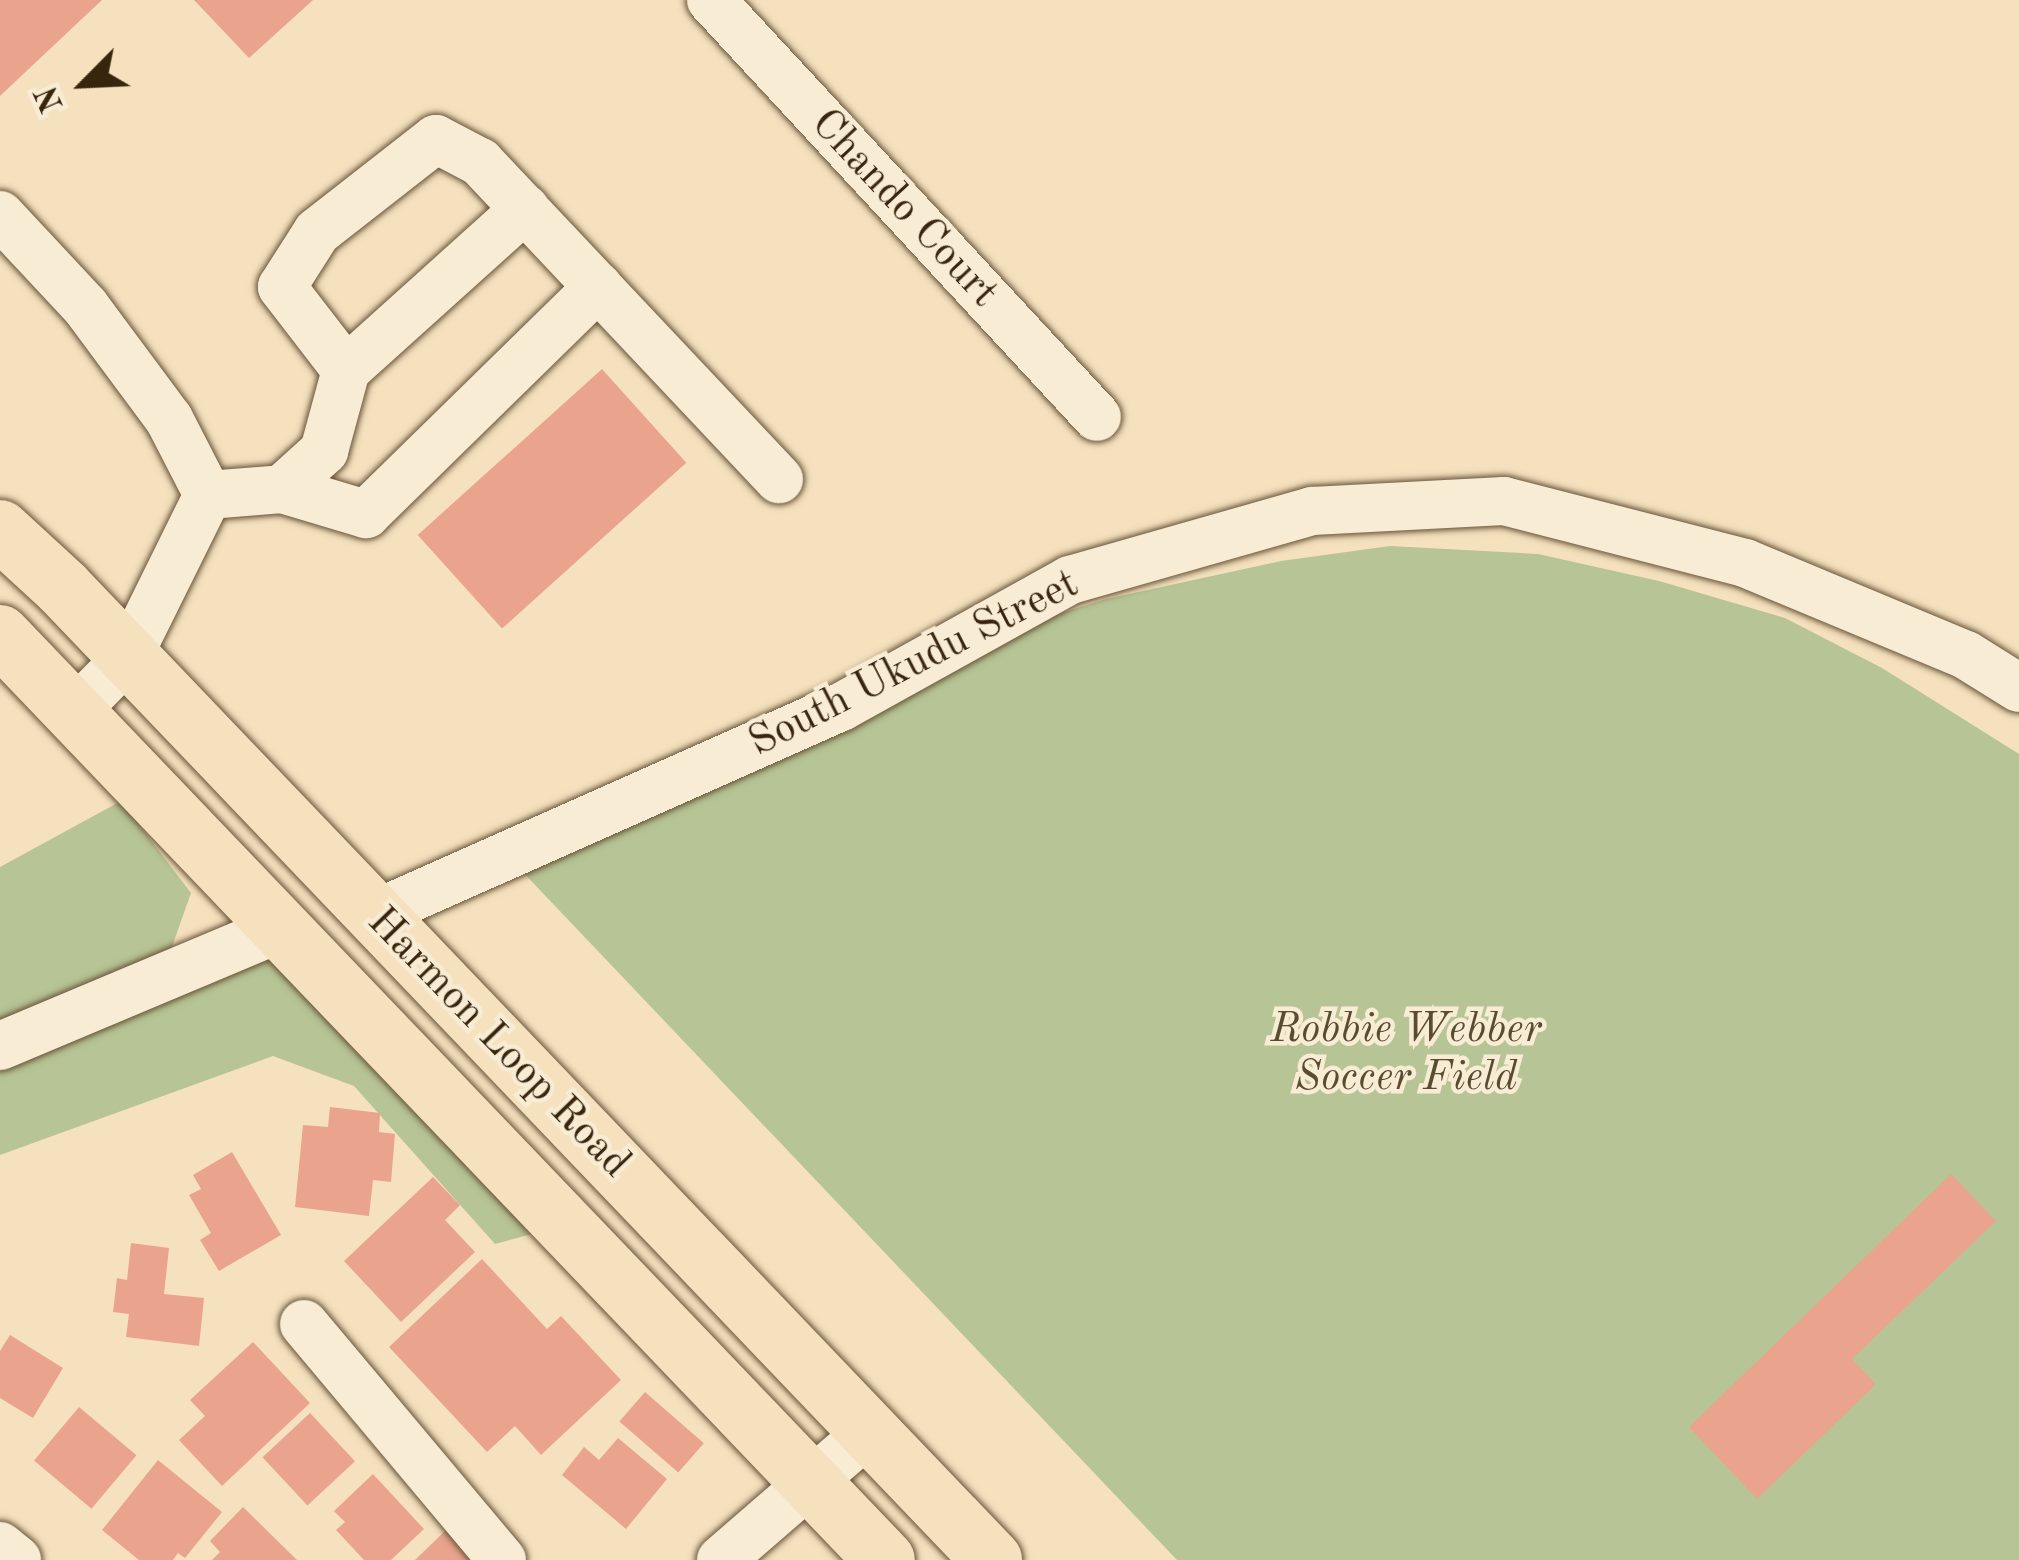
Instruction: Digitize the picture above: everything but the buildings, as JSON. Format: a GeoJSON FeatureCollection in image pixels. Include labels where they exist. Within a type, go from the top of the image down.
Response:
{"type":"FeatureCollection","features":[{"type":"Feature","properties":{"kind":"main road","name":"Harmon Loop Road"},"geometry":{"type":"LineString","coordinates":[[0,530],[128,656],[992,1560]]}},
{"type":"Feature","properties":{"kind":"main road","name":"Harmon Loop Road"},"geometry":{"type":"LineString","coordinates":[[0,635],[885,1560]]}},
{"type":"Feature","properties":{"kind":"street","name":"Chando Court"},"geometry":{"type":"LineString","coordinates":[[710,0],[1097,417]]}},
{"type":"Feature","properties":{"kind":"street"},"geometry":{"type":"LineString","coordinates":[[346,370],[282,287],[317,232],[436,139],[480,162],[778,479]]}},
{"type":"Feature","properties":{"kind":"street"},"geometry":{"type":"LineString","coordinates":[[282,490],[324,452],[346,370],[525,209]]}},
{"type":"Feature","properties":{"kind":"street"},"geometry":{"type":"LineString","coordinates":[[0,215],[85,306],[169,419],[208,495]]}},
{"type":"Feature","properties":{"kind":"street"},"geometry":{"type":"LineString","coordinates":[[208,495],[282,490],[367,514],[598,287]]}},
{"type":"Feature","properties":{"kind":"street"},"geometry":{"type":"LineString","coordinates":[[74,712],[128,656],[208,495]]}},
{"type":"Feature","properties":{"kind":"street","name":"South Ukudu Street"},"geometry":{"type":"LineString","coordinates":[[375,914],[841,707],[1070,580],[1312,511],[1504,501],[1745,563],[1966,655],[2019,688]]}},
{"type":"Feature","properties":{"kind":"street"},"geometry":{"type":"LineString","coordinates":[[0,1046],[281,928]]}},
{"type":"Feature","properties":{"kind":"street"},"geometry":{"type":"LineString","coordinates":[[304,1324],[502,1560]]}},
{"type":"Feature","properties":{"kind":"street"},"geometry":{"type":"LineString","coordinates":[[721,1560],[869,1432]]}},
{"type":"Feature","properties":{"kind":"street"},"geometry":{"type":"LineString","coordinates":[[0,1546],[17,1560]]}},
{"type":"Feature","properties":{"kind":"green space","name":"Robbie Webber Soccer Field"},"geometry":{"type":"Polygon","coordinates":[[[1390,546],[1538,554],[1659,581],[1785,618],[1882,668],[2019,754],[2019,1560],[1177,1560],[499,847],[926,656],[1106,599],[1281,561],[1390,546]]]}},
{"type":"Feature","properties":{"kind":"green space"},"geometry":{"type":"Polygon","coordinates":[[[121,801],[191,893],[169,955],[0,1023],[0,867],[121,801]]]}},
{"type":"Feature","properties":{"kind":"green space"},"geometry":{"type":"Polygon","coordinates":[[[281,952],[535,1233],[495,1244],[354,1086],[273,1056],[0,1155],[0,1071],[281,952]]]}}]}
